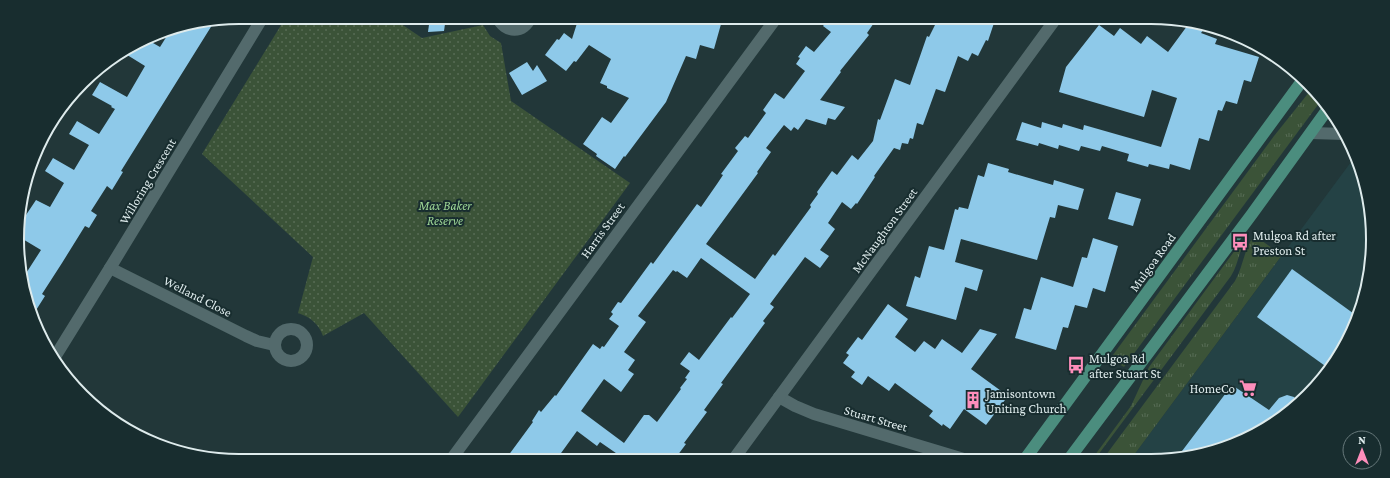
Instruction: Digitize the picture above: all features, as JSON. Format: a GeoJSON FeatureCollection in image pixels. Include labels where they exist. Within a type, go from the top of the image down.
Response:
{"type":"FeatureCollection","features":[{"type":"Feature","properties":{"kind":"main road","name":"Mulgoa Road"},"geometry":{"type":"LineString","coordinates":[[1029,454],[1300,84]]}},
{"type":"Feature","properties":{"kind":"main road"},"geometry":{"type":"LineString","coordinates":[[1073,454],[1325,113]]}},
{"type":"Feature","properties":{"kind":"street","name":"Willoring Crescent"},"geometry":{"type":"LineString","coordinates":[[57,353],[259,24]]}},
{"type":"Feature","properties":{"kind":"street"},"geometry":{"type":"LineString","coordinates":[[502,24],[508,29],[514,30],[525,26],[526,24]]}},
{"type":"Feature","properties":{"kind":"street","name":"Harris Street"},"geometry":{"type":"LineString","coordinates":[[455,454],[772,24]]}},
{"type":"Feature","properties":{"kind":"street","name":"McNaughton Street"},"geometry":{"type":"LineString","coordinates":[[737,454],[1052,24]]}},
{"type":"Feature","properties":{"kind":"street"},"geometry":{"type":"LineString","coordinates":[[1311,133],[1338,134]]}},
{"type":"Feature","properties":{"kind":"street","name":"Welland Close"},"geometry":{"type":"LineString","coordinates":[[110,268],[246,336],[257,341],[274,345]]}},
{"type":"Feature","properties":{"kind":"street","name":"Stuart Street"},"geometry":{"type":"LineString","coordinates":[[779,397],[814,414],[947,454]]}},
{"type":"Feature","properties":{"kind":"shaded area"},"geometry":{"type":"Polygon","coordinates":[[[1352,161],[1362,197],[1366,225],[1366,253],[1362,281],[1355,308],[1344,334],[1322,370],[1293,401],[1282,410],[1246,432],[1233,438],[1193,450],[1165,454],[1135,454],[1352,161]]]}},
{"type":"Feature","properties":{"kind":"green space","name":"Max Baker Reserve"},"geometry":{"type":"Polygon","coordinates":[[[282,24],[401,24],[422,38],[483,25],[490,36],[501,43],[511,101],[630,183],[458,417],[364,313],[323,336],[314,322],[298,313],[313,257],[202,154],[282,24]]]}},
{"type":"Feature","properties":{"kind":"green space"},"geometry":{"type":"Polygon","coordinates":[[[1309,93],[1319,104],[1124,367],[1110,359],[1274,136],[1309,93]]]}},
{"type":"Feature","properties":{"kind":"green space"},"geometry":{"type":"Polygon","coordinates":[[[1247,234],[1248,235],[1231,276],[1099,454],[1096,454],[1131,406],[1149,367],[1247,234]]]}},
{"type":"Feature","properties":{"kind":"green space"},"geometry":{"type":"Polygon","coordinates":[[[1253,237],[1258,238],[1282,255],[1135,454],[1107,454],[1235,281],[1253,237]]]}},
{"type":"Feature","properties":{"kind":"building"},"geometry":{"type":"Polygon","coordinates":[[[429,24],[445,24],[444,31],[428,32],[429,24]]]}},
{"type":"Feature","properties":{"kind":"building"},"geometry":{"type":"Polygon","coordinates":[[[577,24],[721,24],[714,49],[700,45],[696,59],[686,56],[666,102],[615,169],[596,156],[597,154],[583,144],[602,117],[611,123],[629,98],[607,88],[607,86],[600,83],[611,59],[589,45],[576,62],[574,61],[566,71],[545,55],[557,39],[559,40],[564,33],[572,39],[577,24]]]}},
{"type":"Feature","properties":{"kind":"building"},"geometry":{"type":"Polygon","coordinates":[[[825,24],[873,24],[867,33],[869,35],[840,71],[841,72],[820,100],[845,107],[835,120],[828,118],[826,125],[806,119],[798,130],[794,127],[791,131],[784,125],[766,148],[771,152],[757,172],[758,173],[706,244],[755,279],[773,254],[775,256],[811,207],[810,205],[818,194],[817,192],[832,171],[837,175],[852,155],[858,160],[873,141],[878,119],[880,120],[895,79],[910,85],[927,36],[929,37],[936,24],[994,24],[988,41],[986,40],[978,56],[972,53],[968,61],[958,56],[945,92],[936,89],[923,125],[917,123],[913,139],[910,138],[908,144],[902,143],[900,150],[894,148],[874,176],[875,177],[857,204],[856,203],[851,209],[842,202],[828,223],[835,229],[820,250],[829,256],[820,268],[805,257],[770,304],[774,307],[763,321],[765,323],[721,383],[723,384],[704,410],[707,412],[684,443],[686,444],[678,454],[617,454],[600,442],[597,446],[577,431],[560,454],[509,454],[533,422],[532,421],[539,410],[541,412],[555,395],[556,396],[593,344],[600,349],[602,346],[604,347],[619,326],[609,319],[613,314],[611,312],[618,302],[621,303],[651,262],[653,264],[697,204],[701,207],[723,175],[721,174],[738,151],[735,148],[745,136],[748,138],[766,113],[763,110],[775,93],[784,99],[805,71],[796,64],[800,58],[798,57],[806,46],[814,52],[831,32],[823,26],[825,24]],[[701,258],[687,278],[673,270],[638,316],[646,322],[624,352],[635,360],[628,370],[634,374],[621,392],[604,379],[581,411],[624,443],[644,415],[649,415],[657,422],[687,379],[685,378],[690,371],[680,364],[689,352],[699,360],[731,317],[732,318],[750,294],[701,258]]]}},
{"type":"Feature","properties":{"kind":"building"},"geometry":{"type":"Polygon","coordinates":[[[1099,25],[1114,36],[1120,28],[1141,44],[1147,36],[1168,52],[1186,27],[1203,30],[1201,33],[1217,39],[1215,44],[1259,57],[1251,82],[1244,80],[1237,104],[1226,101],[1222,111],[1218,110],[1209,141],[1199,138],[1190,170],[1170,164],[1169,169],[1149,164],[1148,167],[1127,161],[1129,154],[1102,146],[1100,151],[1081,146],[1079,151],[1059,145],[1058,149],[1039,143],[1038,146],[1016,140],[1022,122],[1041,128],[1042,122],[1062,128],[1063,124],[1083,130],[1084,125],[1161,147],[1177,98],[1152,90],[1144,117],[1059,92],[1066,67],[1099,25]]]}},
{"type":"Feature","properties":{"kind":"building"},"geometry":{"type":"Polygon","coordinates":[[[212,26],[121,171],[123,172],[112,190],[107,186],[91,211],[97,215],[89,228],[85,226],[42,294],[45,296],[36,310],[27,272],[41,250],[24,240],[25,216],[36,200],[50,207],[64,183],[45,171],[53,158],[74,170],[89,145],[69,134],[77,121],[99,134],[115,109],[92,95],[100,82],[127,97],[145,66],[128,55],[152,42],[160,47],[167,36],[183,31],[212,26]]]}},
{"type":"Feature","properties":{"kind":"building"},"geometry":{"type":"Polygon","coordinates":[[[527,62],[533,71],[537,65],[547,81],[522,95],[509,73],[527,62]]]}},
{"type":"Feature","properties":{"kind":"building"},"geometry":{"type":"Polygon","coordinates":[[[988,163],[1009,169],[1008,172],[1053,185],[1054,180],[1084,189],[1078,210],[1058,205],[1055,218],[1050,217],[1037,260],[961,239],[955,262],[983,270],[977,291],[965,287],[956,320],[906,306],[915,276],[920,278],[929,246],[944,250],[955,209],[958,210],[959,207],[968,209],[978,175],[984,177],[988,163]]]}},
{"type":"Feature","properties":{"kind":"building"},"geometry":{"type":"Polygon","coordinates":[[[1116,192],[1141,199],[1133,226],[1108,219],[1116,192]]]}},
{"type":"Feature","properties":{"kind":"building"},"geometry":{"type":"Polygon","coordinates":[[[1093,238],[1118,246],[1105,292],[1093,288],[1087,308],[1075,305],[1068,328],[1063,327],[1056,350],[1015,338],[1024,308],[1031,310],[1041,277],[1073,287],[1082,257],[1087,258],[1093,238]]]}},
{"type":"Feature","properties":{"kind":"building"},"geometry":{"type":"Polygon","coordinates":[[[1292,269],[1353,313],[1344,334],[1325,366],[1257,317],[1292,269]]]}},
{"type":"Feature","properties":{"kind":"building"},"geometry":{"type":"Polygon","coordinates":[[[888,304],[908,319],[895,337],[915,352],[924,341],[935,349],[942,339],[962,353],[980,329],[997,334],[971,369],[1008,396],[986,425],[964,409],[950,429],[943,424],[942,426],[929,416],[933,411],[895,383],[889,391],[868,376],[862,385],[851,377],[855,372],[843,363],[849,355],[846,353],[858,337],[862,340],[888,304]]]}},
{"type":"Feature","properties":{"kind":"building"},"geometry":{"type":"Polygon","coordinates":[[[1232,385],[1269,410],[1279,398],[1287,395],[1296,398],[1282,410],[1246,432],[1207,447],[1182,452],[1232,385]]]}},
{"type":"Feature","properties":{"kind":"place","name":"Mulgoa Rd after Preston St"},"geometry":{"type":"Point","coordinates":[1240,242]}},
{"type":"Feature","properties":{"kind":"place","name":"Mulgoa Rd after Stuart St"},"geometry":{"type":"Point","coordinates":[1076,365]}},
{"type":"Feature","properties":{"kind":"place","name":"HomeCo"},"geometry":{"type":"Point","coordinates":[1248,388]}},
{"type":"Feature","properties":{"kind":"place","name":"Jamisontown Uniting Church"},"geometry":{"type":"Point","coordinates":[973,400]}}]}
